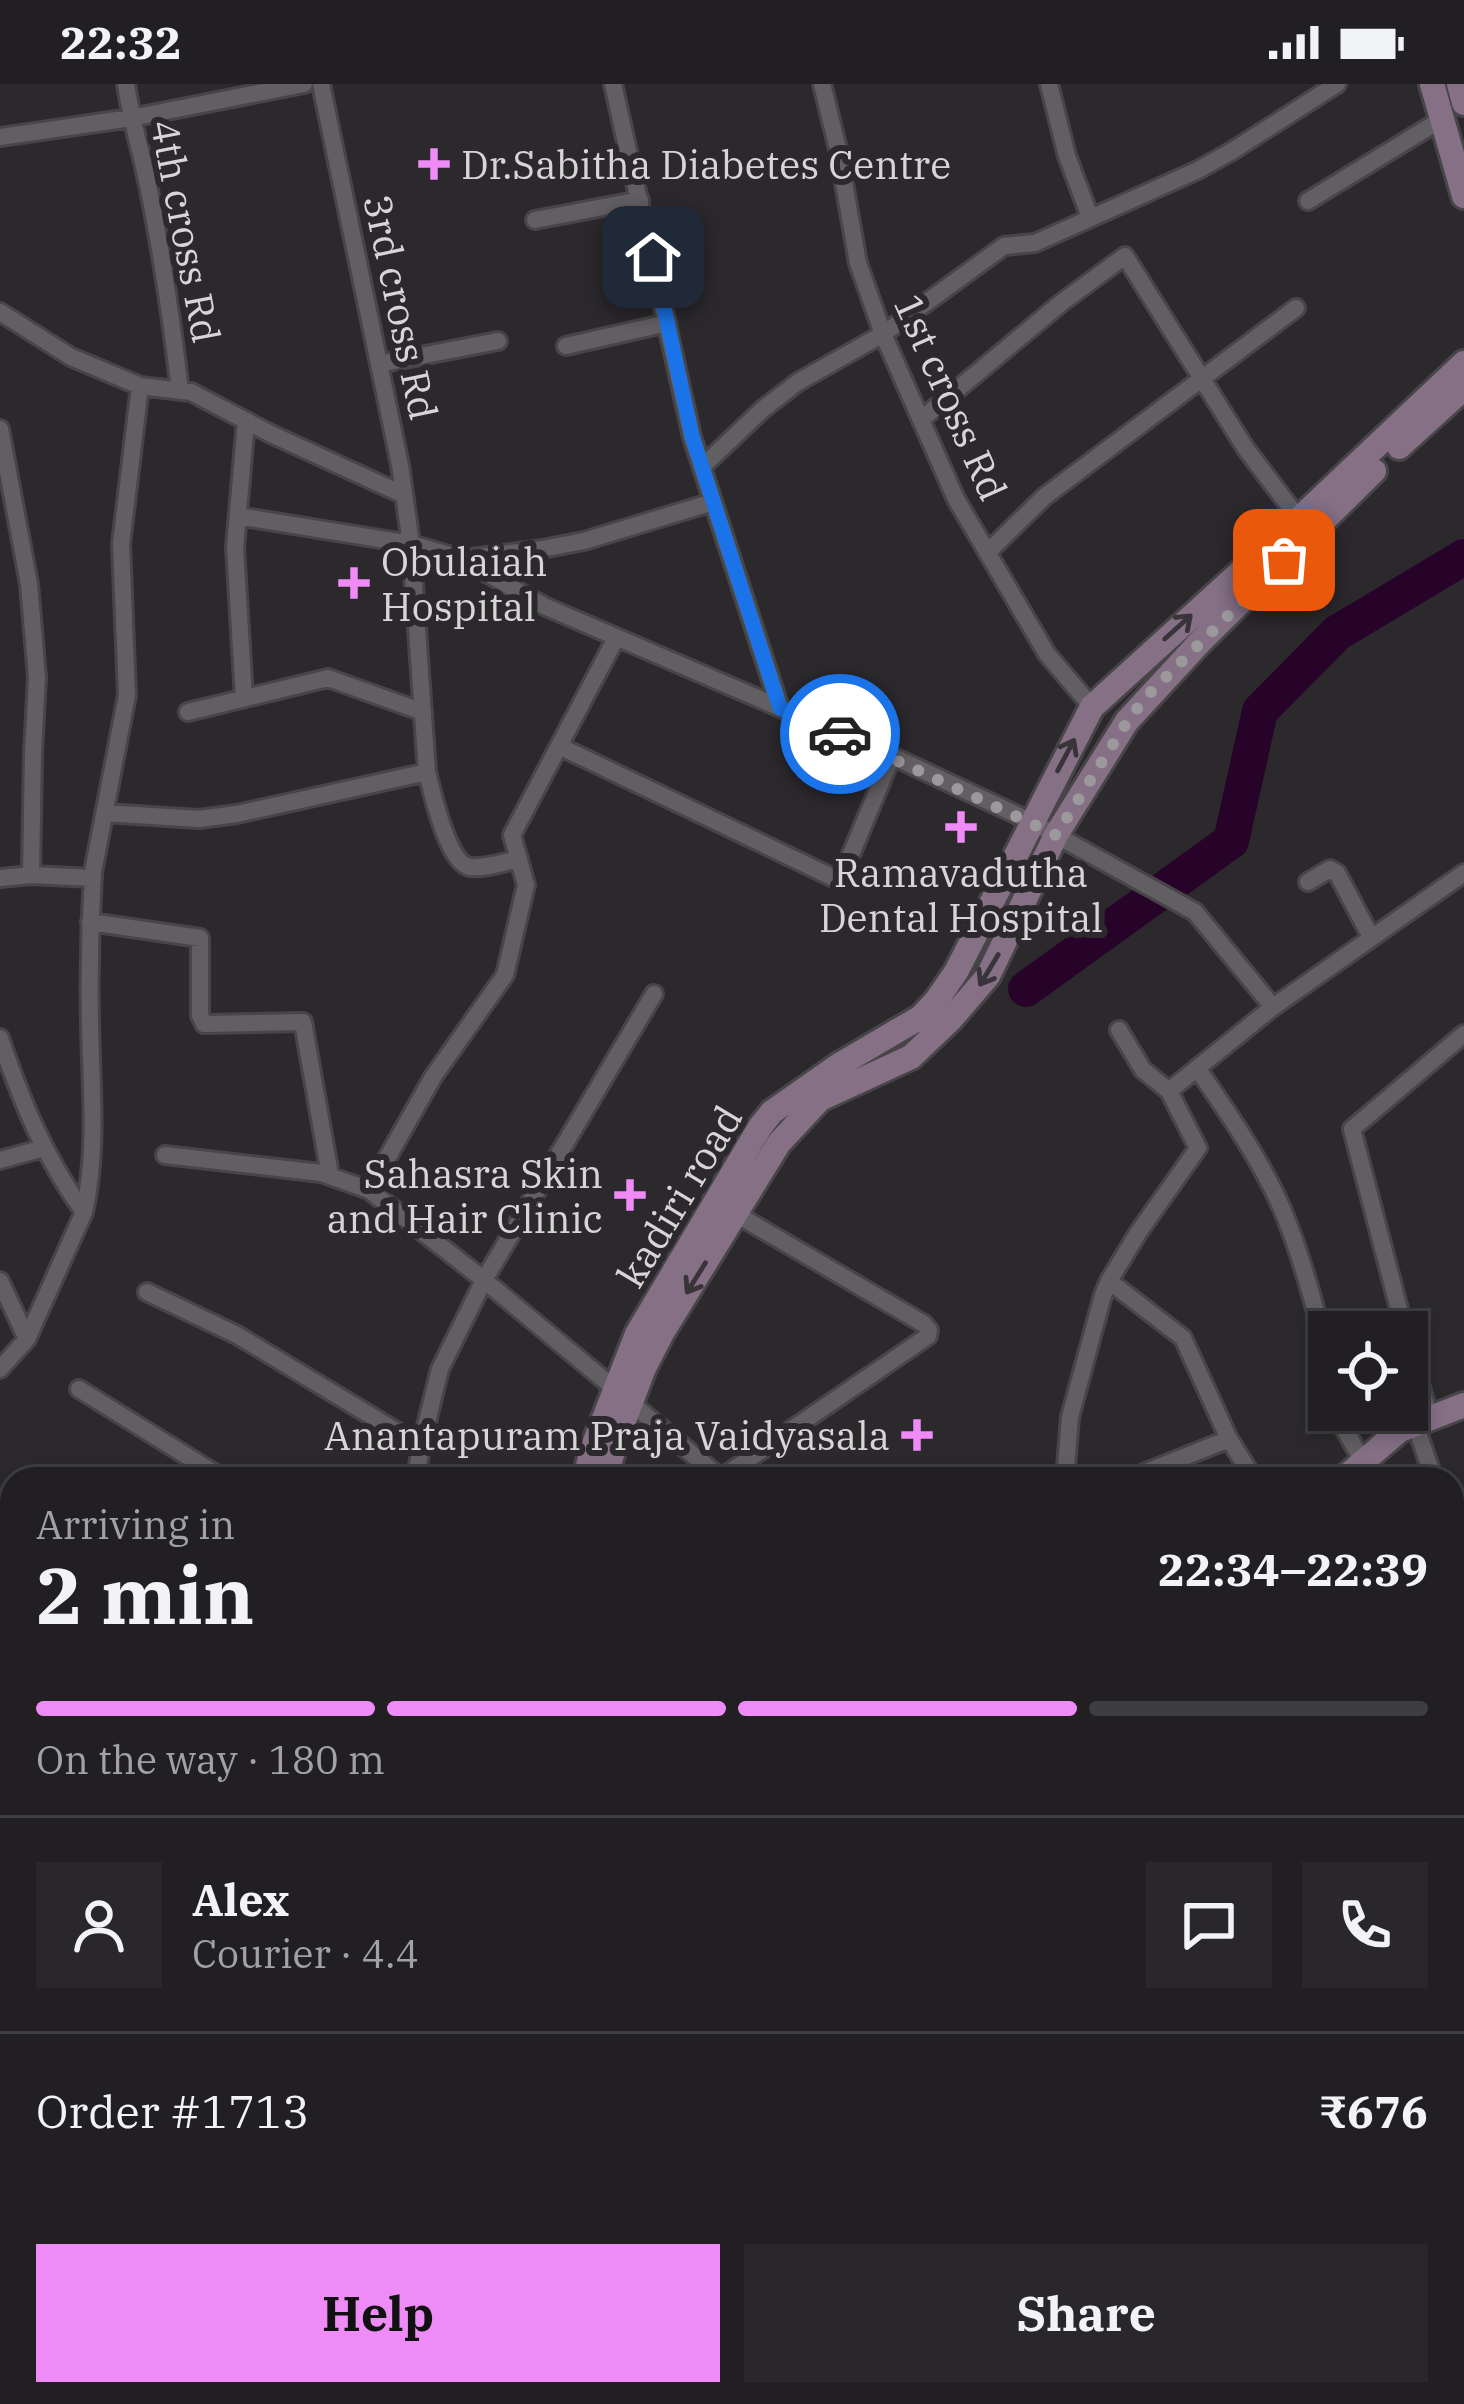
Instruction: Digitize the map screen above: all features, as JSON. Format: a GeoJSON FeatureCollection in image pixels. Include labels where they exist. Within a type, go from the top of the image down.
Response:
{"type":"FeatureCollection","features":[{"type":"Feature","properties":{"kind":"main road"},"geometry":{"type":"LineString","coordinates":[[1432,84],[1464,196]]}},
{"type":"Feature","properties":{"kind":"main road"},"geometry":{"type":"LineString","coordinates":[[1459,84],[1464,103]]}},
{"type":"Feature","properties":{"kind":"main road","name":"kadiri road"},"geometry":{"type":"LineString","coordinates":[[588,1467],[592,1449],[623,1396],[779,1143],[820,1099],[910,1057],[988,976],[1092,707],[1464,363]]}},
{"type":"Feature","properties":{"kind":"main road"},"geometry":{"type":"LineString","coordinates":[[1045,829],[1127,722],[1200,642],[1464,388]]}},
{"type":"Feature","properties":{"kind":"main road","name":"kadiri road"},"geometry":{"type":"LineString","coordinates":[[608,1467],[638,1334],[760,1127],[772,1112],[839,1065],[921,1017],[956,972],[1045,829]]}},
{"type":"Feature","properties":{"kind":"main road"},"geometry":{"type":"LineString","coordinates":[[1428,1419],[1464,1405]]}},
{"type":"Feature","properties":{"kind":"main road"},"geometry":{"type":"LineString","coordinates":[[1357,1467],[1399,1431]]}},
{"type":"Feature","properties":{"kind":"street","name":"4th cross Rd"},"geometry":{"type":"LineString","coordinates":[[126,84],[172,320],[180,391]]}},
{"type":"Feature","properties":{"kind":"street"},"geometry":{"type":"LineString","coordinates":[[0,137],[130,118],[304,84]]}},
{"type":"Feature","properties":{"kind":"street","name":"3rd cross Rd"},"geometry":{"type":"LineString","coordinates":[[321,84],[404,495],[427,772],[457,859],[472,868],[519,859]]}},
{"type":"Feature","properties":{"kind":"street"},"geometry":{"type":"LineString","coordinates":[[613,84],[692,436],[780,708]]}},
{"type":"Feature","properties":{"kind":"street","name":"1st cross Rd"},"geometry":{"type":"LineString","coordinates":[[822,84],[858,262],[883,334],[956,499],[1047,654],[1092,707]]}},
{"type":"Feature","properties":{"kind":"street"},"geometry":{"type":"LineString","coordinates":[[1049,84],[1067,156],[1090,217]]}},
{"type":"Feature","properties":{"kind":"street"},"geometry":{"type":"LineString","coordinates":[[702,467],[798,382],[883,334],[1004,246],[1035,243],[1215,160],[1337,84]]}},
{"type":"Feature","properties":{"kind":"street"},"geometry":{"type":"LineString","coordinates":[[1308,201],[1442,119]]}},
{"type":"Feature","properties":{"kind":"street"},"geometry":{"type":"LineString","coordinates":[[535,220],[640,200]]}},
{"type":"Feature","properties":{"kind":"street"},"geometry":{"type":"LineString","coordinates":[[923,418],[1060,303],[1125,256],[1246,449],[1299,519]]}},
{"type":"Feature","properties":{"kind":"street"},"geometry":{"type":"LineString","coordinates":[[988,552],[1045,497],[1296,308]]}},
{"type":"Feature","properties":{"kind":"street"},"geometry":{"type":"LineString","coordinates":[[0,312],[71,357],[140,386],[191,392],[404,495]]}},
{"type":"Feature","properties":{"kind":"street"},"geometry":{"type":"LineString","coordinates":[[566,346],[667,323]]}},
{"type":"Feature","properties":{"kind":"street"},"geometry":{"type":"LineString","coordinates":[[379,364],[498,341]]}},
{"type":"Feature","properties":{"kind":"street"},"geometry":{"type":"LineString","coordinates":[[0,1369],[28,1339],[84,1212],[91,1182],[90,922],[93,875],[127,695],[121,544],[140,386]]}},
{"type":"Feature","properties":{"kind":"street"},"geometry":{"type":"LineString","coordinates":[[244,698],[235,547],[246,421]]}},
{"type":"Feature","properties":{"kind":"street"},"geometry":{"type":"LineString","coordinates":[[0,429],[29,584],[37,677],[32,875]]}},
{"type":"Feature","properties":{"kind":"street"},"geometry":{"type":"LineString","coordinates":[[462,559],[584,541],[713,502]]}},
{"type":"Feature","properties":{"kind":"street"},"geometry":{"type":"LineString","coordinates":[[238,516],[411,544],[462,559],[544,606],[892,756],[1045,829],[1195,912],[1273,1007]]}},
{"type":"Feature","properties":{"kind":"street"},"geometry":{"type":"LineString","coordinates":[[369,1190],[433,1077],[505,976],[526,885],[512,835],[616,638]]}},
{"type":"Feature","properties":{"kind":"street"},"geometry":{"type":"LineString","coordinates":[[188,712],[328,678],[423,712]]}},
{"type":"Feature","properties":{"kind":"street"},"geometry":{"type":"LineString","coordinates":[[559,746],[840,880],[892,756]]}},
{"type":"Feature","properties":{"kind":"street"},"geometry":{"type":"LineString","coordinates":[[104,813],[199,819],[427,772]]}},
{"type":"Feature","properties":{"kind":"street"},"geometry":{"type":"LineString","coordinates":[[1308,882],[1330,869],[1337,873],[1371,937]]}},
{"type":"Feature","properties":{"kind":"street"},"geometry":{"type":"LineString","coordinates":[[1169,1090],[1273,1007],[1464,873]]}},
{"type":"Feature","properties":{"kind":"street"},"geometry":{"type":"LineString","coordinates":[[0,878],[93,875]]}},
{"type":"Feature","properties":{"kind":"street"},"geometry":{"type":"LineString","coordinates":[[90,922],[200,938],[204,1024],[303,1022],[330,1175]]}},
{"type":"Feature","properties":{"kind":"street"},"geometry":{"type":"LineString","coordinates":[[418,1467],[440,1369],[484,1280],[654,994]]}},
{"type":"Feature","properties":{"kind":"street"},"geometry":{"type":"LineString","coordinates":[[1066,1467],[1070,1417],[1103,1294],[1138,1233],[1198,1148],[1169,1090],[1144,1070],[1119,1030]]}},
{"type":"Feature","properties":{"kind":"street"},"geometry":{"type":"LineString","coordinates":[[1399,1311],[1352,1129],[1464,1034]]}},
{"type":"Feature","properties":{"kind":"street"},"geometry":{"type":"LineString","coordinates":[[0,1038],[44,1148],[59,1179],[84,1212]]}},
{"type":"Feature","properties":{"kind":"street"},"geometry":{"type":"LineString","coordinates":[[1197,1067],[1238,1128],[1282,1209],[1316,1311]]}},
{"type":"Feature","properties":{"kind":"street"},"geometry":{"type":"LineString","coordinates":[[0,1160],[44,1148]]}},
{"type":"Feature","properties":{"kind":"street"},"geometry":{"type":"LineString","coordinates":[[165,1155],[330,1175],[369,1190],[708,1467]]}},
{"type":"Feature","properties":{"kind":"street"},"geometry":{"type":"LineString","coordinates":[[736,1214],[925,1324],[928,1336],[739,1467]]}},
{"type":"Feature","properties":{"kind":"street"},"geometry":{"type":"LineString","coordinates":[[0,1282],[28,1339]]}},
{"type":"Feature","properties":{"kind":"street"},"geometry":{"type":"LineString","coordinates":[[1109,1282],[1183,1337],[1228,1439],[1246,1467]]}},
{"type":"Feature","properties":{"kind":"street"},"geometry":{"type":"LineString","coordinates":[[147,1292],[237,1335],[421,1446]]}},
{"type":"Feature","properties":{"kind":"street"},"geometry":{"type":"LineString","coordinates":[[80,1389],[205,1467]]}},
{"type":"Feature","properties":{"kind":"street"},"geometry":{"type":"LineString","coordinates":[[1346,1431],[1363,1462]]}},
{"type":"Feature","properties":{"kind":"street"},"geometry":{"type":"LineString","coordinates":[[1424,1431],[1432,1467]]}},
{"type":"Feature","properties":{"kind":"street"},"geometry":{"type":"LineString","coordinates":[[1159,1467],[1228,1439]]}},
{"type":"Feature","properties":{"kind":"waterway"},"geometry":{"type":"LineString","coordinates":[[1026,989],[1231,841],[1260,711],[1337,633],[1464,557]]}},
{"type":"Feature","properties":{"kind":"way so far"},"geometry":{"type":"LineString","coordinates":[[840,734],[1056,835],[1145,698],[1284,560]]}},
{"type":"Feature","properties":{"kind":"place","name":"Dr.Sabitha Diabetes Centre"},"geometry":{"type":"Point","coordinates":[434,164]}},
{"type":"Feature","properties":{"kind":"place","name":"Obulaiah Hospital"},"geometry":{"type":"Point","coordinates":[354,583]}},
{"type":"Feature","properties":{"kind":"place","name":"Ramavadutha Dental Hospital"},"geometry":{"type":"Point","coordinates":[961,827]}},
{"type":"Feature","properties":{"kind":"place","name":"Sahasra Skin and Hair Clinic"},"geometry":{"type":"Point","coordinates":[630,1195]}},
{"type":"Feature","properties":{"kind":"place","name":"Anantapuram Praja Vaidyasala"},"geometry":{"type":"Point","coordinates":[917,1435]}},
{"type":"Feature","properties":{"kind":"route"},"geometry":{"type":"LineString","coordinates":[[653,257],[692,436],[780,708],[840,734]]}}]}
